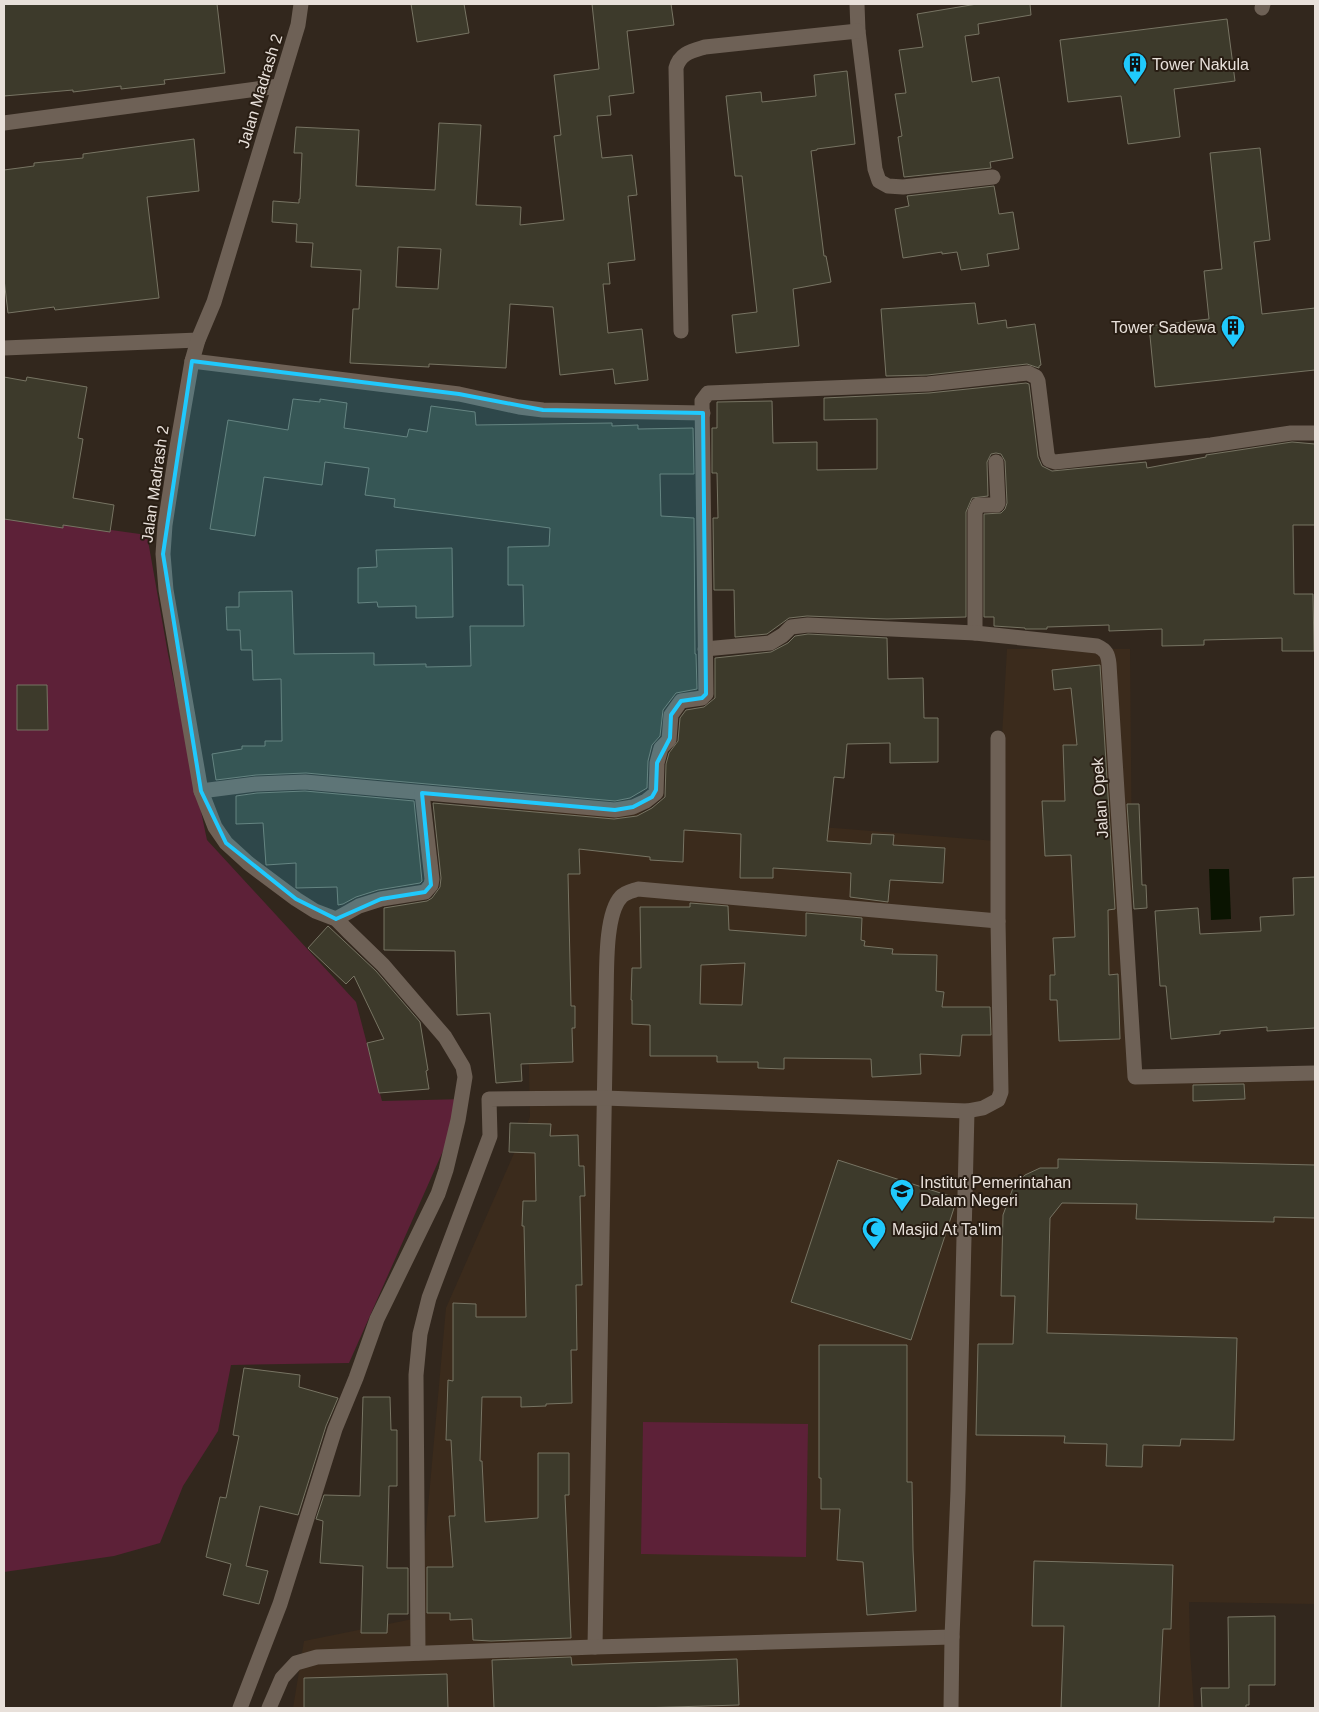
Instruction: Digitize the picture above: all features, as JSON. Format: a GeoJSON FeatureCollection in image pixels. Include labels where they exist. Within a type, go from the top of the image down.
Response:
{"type":"FeatureCollection","features":[{"type":"Feature","properties":{"kind":"street","name":"Jalan Madrash 2"},"geometry":{"type":"LineString","coordinates":[[301,4],[298,25],[214,302],[198,340],[192,361],[174,466],[163,554],[166,590],[201,791],[215,827],[226,843],[248,863],[296,898],[315,910],[336,919]]}},
{"type":"Feature","properties":{"kind":"street"},"geometry":{"type":"LineString","coordinates":[[857,4],[858,31],[875,169],[880,181],[888,186],[903,187],[993,177]]}},
{"type":"Feature","properties":{"kind":"street"},"geometry":{"type":"LineString","coordinates":[[681,331],[676,68],[678,61],[681,56],[705,47],[858,31]]}},
{"type":"Feature","properties":{"kind":"street"},"geometry":{"type":"LineString","coordinates":[[4,123],[279,86]]}},
{"type":"Feature","properties":{"kind":"street"},"geometry":{"type":"LineString","coordinates":[[4,348],[198,340]]}},
{"type":"Feature","properties":{"kind":"street"},"geometry":{"type":"LineString","coordinates":[[192,361],[459,394],[519,407],[543,410],[703,413]]}},
{"type":"Feature","properties":{"kind":"street"},"geometry":{"type":"LineString","coordinates":[[201,791],[284,782],[342,785],[615,810],[634,807],[646,801],[656,793],[657,763],[661,748],[669,740],[671,715],[681,701],[702,698],[706,694],[703,398],[708,393],[928,384],[1028,373],[1034,375],[1038,382],[1047,454],[1051,462],[1212,445],[1291,433],[1315,433]]}},
{"type":"Feature","properties":{"kind":"street"},"geometry":{"type":"LineString","coordinates":[[975,633],[975,512],[978,505],[997,505],[998,503],[996,462]]}},
{"type":"Feature","properties":{"kind":"street","name":"Jalan Opek"},"geometry":{"type":"LineString","coordinates":[[705,649],[770,643],[784,635],[794,626],[808,625],[975,633],[1097,646],[1104,649],[1108,654],[1110,664],[1135,1077],[1315,1073]]}},
{"type":"Feature","properties":{"kind":"street"},"geometry":{"type":"LineString","coordinates":[[418,1653],[416,1375],[420,1334],[428,1298],[487,1145],[490,1125],[488,1099],[604,1098],[967,1111],[983,1108],[994,1103],[1001,1096],[998,921],[998,738]]}},
{"type":"Feature","properties":{"kind":"street"},"geometry":{"type":"LineString","coordinates":[[240,1708],[280,1604],[335,1430],[377,1319],[438,1194],[458,1120],[464,1077],[463,1067],[454,1049],[383,965],[336,919],[359,906],[380,899],[425,892],[431,885],[432,879],[422,793]]}},
{"type":"Feature","properties":{"kind":"street"},"geometry":{"type":"LineString","coordinates":[[595,1647],[604,1098],[611,917],[621,896],[629,891],[638,889],[656,890],[998,921]]}},
{"type":"Feature","properties":{"kind":"street"},"geometry":{"type":"LineString","coordinates":[[951,1708],[967,1111]]}},
{"type":"Feature","properties":{"kind":"street"},"geometry":{"type":"LineString","coordinates":[[269,1708],[282,1678],[296,1663],[318,1657],[952,1637]]}},
{"type":"Feature","properties":{"kind":"highlighted area"},"geometry":{"type":"Polygon","coordinates":[[[192,361],[459,394],[543,410],[703,413],[706,694],[702,698],[681,701],[671,715],[670,738],[657,763],[656,790],[652,797],[633,807],[615,810],[422,793],[431,885],[425,892],[381,899],[336,919],[296,899],[226,843],[201,791],[163,554],[192,361]]]}},
{"type":"Feature","properties":{"kind":"shaded area"},"geometry":{"type":"Polygon","coordinates":[[[4,515],[147,535],[168,654],[207,840],[356,1002],[382,1101],[466,1099],[349,1363],[231,1365],[218,1431],[183,1486],[160,1543],[114,1556],[4,1572],[4,515]]]}},
{"type":"Feature","properties":{"kind":"shaded area","name":"Institut Pemerintahan Dalam Negeri"},"geometry":{"type":"Polygon","coordinates":[[[1007,649],[1130,649],[1134,1081],[1315,1081],[1315,1604],[1189,1602],[1194,1708],[293,1708],[304,1641],[418,1618],[446,1308],[530,1117],[523,803],[996,841],[1007,649]]]}},
{"type":"Feature","properties":{"kind":"shaded area"},"geometry":{"type":"Polygon","coordinates":[[[1209,869],[1229,869],[1231,919],[1211,920],[1209,869]]]}},
{"type":"Feature","properties":{"kind":"shaded area"},"geometry":{"type":"Polygon","coordinates":[[[643,1422],[808,1424],[806,1557],[641,1554],[643,1422]]]}},
{"type":"Feature","properties":{"kind":"building"},"geometry":{"type":"Polygon","coordinates":[[[4,4],[217,4],[225,73],[164,80],[165,84],[121,89],[121,86],[73,92],[73,90],[4,96],[4,4]]]}},
{"type":"Feature","properties":{"kind":"building"},"geometry":{"type":"Polygon","coordinates":[[[411,4],[464,4],[469,33],[417,42],[411,4]]]}},
{"type":"Feature","properties":{"kind":"building"},"geometry":{"type":"Polygon","coordinates":[[[592,4],[671,4],[674,25],[627,31],[634,93],[609,96],[611,115],[597,116],[602,158],[632,155],[637,195],[628,196],[635,260],[608,263],[610,284],[603,284],[608,333],[642,329],[648,380],[615,384],[613,369],[560,375],[553,307],[510,304],[506,368],[429,364],[429,367],[350,363],[353,309],[359,309],[361,270],[311,267],[313,243],[296,242],[297,224],[272,222],[273,201],[299,203],[302,153],[294,153],[296,127],[359,130],[356,186],[435,190],[439,123],[481,125],[476,205],[521,207],[520,225],[564,220],[554,136],[561,135],[554,75],[599,69],[592,4]],[[398,247],[396,287],[438,289],[441,249],[398,247]]]}},
{"type":"Feature","properties":{"kind":"building"},"geometry":{"type":"Polygon","coordinates":[[[977,4],[1030,4],[1031,15],[978,24],[979,34],[965,36],[972,82],[999,77],[1013,158],[990,162],[991,168],[904,177],[898,137],[902,136],[895,94],[906,93],[899,50],[923,47],[917,14],[977,4]]]}},
{"type":"Feature","properties":{"kind":"building","name":"Tower Nakula"},"geometry":{"type":"Polygon","coordinates":[[[1227,19],[1235,81],[1174,89],[1180,137],[1128,144],[1121,96],[1068,102],[1060,40],[1227,19]]]}},
{"type":"Feature","properties":{"kind":"building"},"geometry":{"type":"Polygon","coordinates":[[[847,71],[855,144],[811,151],[824,256],[826,256],[831,282],[793,289],[799,346],[736,353],[732,315],[757,312],[742,176],[735,176],[726,96],[761,92],[762,102],[816,96],[814,75],[847,71]]]}},
{"type":"Feature","properties":{"kind":"building"},"geometry":{"type":"Polygon","coordinates":[[[194,139],[199,191],[147,197],[159,298],[55,310],[54,307],[8,313],[4,279],[4,170],[34,166],[34,163],[83,158],[83,154],[194,139]]]}},
{"type":"Feature","properties":{"kind":"building","name":"Tower Sadewa"},"geometry":{"type":"Polygon","coordinates":[[[1260,148],[1270,240],[1254,242],[1262,314],[1315,308],[1315,370],[1155,387],[1149,326],[1209,319],[1204,271],[1222,269],[1210,153],[1260,148]]]}},
{"type":"Feature","properties":{"kind":"building"},"geometry":{"type":"Polygon","coordinates":[[[994,186],[999,214],[1013,212],[1019,249],[987,254],[989,266],[961,270],[957,252],[942,254],[942,252],[903,258],[895,209],[909,206],[907,196],[994,186]]]}},
{"type":"Feature","properties":{"kind":"building"},"geometry":{"type":"Polygon","coordinates":[[[975,303],[978,324],[1006,320],[1007,328],[1035,324],[1041,365],[1039,368],[1027,364],[927,375],[886,376],[881,309],[975,303]]]}},
{"type":"Feature","properties":{"kind":"building"},"geometry":{"type":"Polygon","coordinates":[[[4,377],[26,381],[27,377],[87,387],[78,438],[83,439],[73,498],[114,505],[110,532],[63,525],[63,528],[4,519],[4,377]]]}},
{"type":"Feature","properties":{"kind":"building"},"geometry":{"type":"Polygon","coordinates":[[[1029,384],[1038,457],[1042,466],[1052,471],[1146,462],[1147,468],[1206,457],[1206,455],[1292,442],[1315,444],[1315,525],[1293,525],[1294,594],[1313,594],[1314,651],[1282,651],[1282,638],[1204,640],[1204,645],[1162,646],[1162,629],[1109,631],[1109,625],[1047,627],[1047,629],[994,626],[994,617],[984,617],[984,514],[1001,513],[1007,503],[1005,461],[1001,454],[996,453],[991,454],[987,462],[988,496],[972,498],[966,512],[966,617],[887,619],[807,616],[789,618],[767,634],[735,637],[734,590],[714,590],[713,518],[718,518],[717,473],[712,473],[712,428],[717,428],[717,402],[772,401],[773,443],[817,442],[817,470],[877,469],[877,419],[824,420],[824,398],[929,393],[1029,384]]]}},
{"type":"Feature","properties":{"kind":"building"},"geometry":{"type":"Polygon","coordinates":[[[293,399],[320,402],[320,399],[347,403],[344,428],[407,437],[409,429],[427,432],[431,406],[475,412],[476,425],[612,423],[612,426],[638,425],[638,429],[693,428],[694,474],[660,474],[661,516],[694,518],[697,689],[676,693],[663,710],[660,736],[652,745],[648,761],[647,788],[630,798],[615,801],[306,773],[256,775],[216,780],[212,754],[242,749],[242,746],[265,746],[265,741],[282,741],[281,679],[253,680],[252,650],[241,650],[240,630],[227,630],[226,607],[239,607],[239,592],[292,591],[294,654],[374,653],[374,665],[426,664],[426,667],[471,666],[470,626],[524,626],[523,585],[508,585],[508,547],[549,546],[550,528],[394,507],[395,499],[365,495],[369,468],[325,462],[322,485],[264,477],[255,536],[210,529],[228,420],[288,430],[293,399]]]}},
{"type":"Feature","properties":{"kind":"building"},"geometry":{"type":"Polygon","coordinates":[[[452,548],[453,617],[416,618],[416,606],[378,607],[377,602],[358,603],[358,568],[377,567],[376,550],[452,548]]]}},
{"type":"Feature","properties":{"kind":"building"},"geometry":{"type":"Polygon","coordinates":[[[808,634],[887,638],[888,679],[923,678],[924,718],[938,718],[938,762],[890,763],[890,743],[847,744],[844,778],[834,777],[827,841],[871,844],[872,834],[894,835],[893,845],[945,848],[943,883],[890,880],[888,902],[850,897],[851,873],[773,868],[773,878],[740,878],[741,834],[684,830],[683,862],[650,860],[650,857],[579,849],[580,874],[568,874],[571,1006],[575,1006],[575,1028],[572,1028],[573,1062],[521,1064],[522,1081],[496,1083],[490,1013],[457,1015],[455,951],[384,950],[384,908],[427,901],[432,898],[440,887],[441,878],[433,803],[614,819],[637,816],[652,808],[665,797],[666,764],[669,753],[678,741],[680,718],[686,710],[704,707],[715,698],[715,658],[771,652],[788,643],[795,636],[808,634]]]}},
{"type":"Feature","properties":{"kind":"building"},"geometry":{"type":"Polygon","coordinates":[[[1100,665],[1115,909],[1108,910],[1109,975],[1118,974],[1120,1039],[1059,1041],[1057,1000],[1050,1000],[1050,975],[1055,975],[1053,938],[1075,937],[1071,855],[1045,856],[1042,801],[1065,801],[1063,745],[1077,745],[1071,688],[1054,690],[1052,670],[1100,665]]]}},
{"type":"Feature","properties":{"kind":"building"},"geometry":{"type":"Polygon","coordinates":[[[17,685],[47,685],[48,730],[17,730],[17,685]]]}},
{"type":"Feature","properties":{"kind":"building"},"geometry":{"type":"Polygon","coordinates":[[[305,791],[414,801],[422,881],[420,883],[378,890],[338,905],[337,887],[296,888],[296,863],[266,865],[263,823],[236,824],[236,796],[305,791]]]}},
{"type":"Feature","properties":{"kind":"building"},"geometry":{"type":"Polygon","coordinates":[[[1127,804],[1139,804],[1142,885],[1146,885],[1147,908],[1134,909],[1127,804]]]}},
{"type":"Feature","properties":{"kind":"building"},"geometry":{"type":"Polygon","coordinates":[[[1315,877],[1315,1028],[1267,1031],[1267,1027],[1220,1031],[1220,1034],[1171,1039],[1166,986],[1160,986],[1155,911],[1198,908],[1200,934],[1261,931],[1260,917],[1294,915],[1293,878],[1315,877]]]}},
{"type":"Feature","properties":{"kind":"building"},"geometry":{"type":"Polygon","coordinates":[[[690,903],[728,906],[729,930],[806,936],[806,913],[862,918],[861,940],[865,941],[864,946],[893,949],[892,954],[937,955],[936,991],[944,992],[942,1007],[990,1007],[991,1035],[962,1035],[960,1056],[920,1054],[921,1074],[872,1077],[871,1059],[784,1058],[784,1069],[758,1068],[758,1062],[717,1062],[717,1056],[650,1056],[650,1025],[632,1024],[632,968],[641,968],[640,907],[690,907],[690,903]],[[745,963],[701,965],[700,1004],[742,1005],[745,963]]]}},
{"type":"Feature","properties":{"kind":"building"},"geometry":{"type":"Polygon","coordinates":[[[328,926],[376,971],[420,1022],[428,1070],[426,1071],[429,1089],[379,1093],[367,1043],[384,1039],[354,976],[346,984],[308,948],[328,926]]]}},
{"type":"Feature","properties":{"kind":"building"},"geometry":{"type":"Polygon","coordinates":[[[1244,1084],[1245,1099],[1193,1101],[1193,1085],[1244,1084]]]}},
{"type":"Feature","properties":{"kind":"building"},"geometry":{"type":"Polygon","coordinates":[[[510,1123],[551,1124],[550,1136],[578,1135],[579,1166],[584,1166],[585,1196],[580,1196],[582,1285],[576,1285],[577,1350],[571,1350],[572,1403],[521,1407],[521,1397],[482,1397],[480,1461],[482,1461],[485,1522],[538,1518],[538,1453],[569,1453],[569,1495],[565,1495],[571,1638],[473,1640],[472,1619],[450,1620],[450,1613],[427,1613],[427,1567],[453,1567],[449,1516],[455,1516],[451,1440],[446,1440],[448,1380],[453,1381],[453,1303],[476,1304],[476,1317],[526,1317],[524,1226],[522,1226],[523,1201],[536,1201],[535,1153],[509,1152],[510,1123]]]}},
{"type":"Feature","properties":{"kind":"building"},"geometry":{"type":"Polygon","coordinates":[[[1058,1159],[1315,1165],[1315,1218],[1274,1217],[1274,1222],[1136,1219],[1137,1204],[1062,1203],[1050,1218],[1047,1333],[1237,1338],[1234,1440],[1181,1439],[1180,1446],[1143,1445],[1142,1467],[1106,1466],[1107,1444],[1064,1443],[1065,1436],[976,1435],[978,1344],[1013,1344],[1015,1296],[1001,1296],[1003,1215],[1013,1188],[1025,1175],[1040,1168],[1058,1168],[1058,1159]]]}},
{"type":"Feature","properties":{"kind":"building","name":"Masjid At Ta'lim"},"geometry":{"type":"Polygon","coordinates":[[[838,1160],[956,1198],[911,1340],[791,1302],[838,1160]]]}},
{"type":"Feature","properties":{"kind":"building"},"geometry":{"type":"Polygon","coordinates":[[[819,1345],[907,1345],[907,1482],[912,1482],[916,1611],[867,1615],[863,1562],[837,1560],[840,1509],[821,1509],[821,1478],[819,1478],[819,1345]]]}},
{"type":"Feature","properties":{"kind":"building"},"geometry":{"type":"Polygon","coordinates":[[[244,1368],[300,1375],[299,1387],[338,1398],[326,1426],[298,1515],[260,1506],[246,1566],[268,1571],[259,1604],[223,1595],[231,1564],[206,1557],[220,1497],[226,1498],[239,1436],[233,1435],[244,1368]]]}},
{"type":"Feature","properties":{"kind":"building"},"geometry":{"type":"Polygon","coordinates":[[[363,1397],[390,1397],[391,1430],[397,1430],[397,1486],[389,1486],[387,1568],[408,1568],[408,1614],[388,1614],[387,1633],[361,1633],[363,1566],[320,1563],[323,1521],[316,1519],[324,1495],[360,1496],[363,1397]]]}},
{"type":"Feature","properties":{"kind":"building"},"geometry":{"type":"Polygon","coordinates":[[[1034,1561],[1173,1565],[1171,1629],[1163,1629],[1159,1708],[1061,1708],[1064,1626],[1032,1626],[1034,1561]]]}},
{"type":"Feature","properties":{"kind":"building"},"geometry":{"type":"Polygon","coordinates":[[[1275,1616],[1275,1685],[1249,1685],[1249,1705],[1246,1705],[1246,1708],[1202,1708],[1201,1688],[1229,1688],[1228,1617],[1275,1616]]]}},
{"type":"Feature","properties":{"kind":"building"},"geometry":{"type":"Polygon","coordinates":[[[571,1657],[572,1665],[737,1659],[739,1705],[638,1708],[494,1708],[492,1660],[571,1657]]]}},
{"type":"Feature","properties":{"kind":"building"},"geometry":{"type":"Polygon","coordinates":[[[447,1674],[448,1708],[304,1708],[304,1678],[447,1674]]]}},
{"type":"Feature","properties":{"kind":"place","name":"Tower Nakula"},"geometry":{"type":"Point","coordinates":[1135,85]}},
{"type":"Feature","properties":{"kind":"place","name":"Tower Sadewa"},"geometry":{"type":"Point","coordinates":[1233,348]}},
{"type":"Feature","properties":{"kind":"place","name":"Institut Pemerintahan Dalam Negeri"},"geometry":{"type":"Point","coordinates":[902,1212]}},
{"type":"Feature","properties":{"kind":"place","name":"Masjid At Ta'lim"},"geometry":{"type":"Point","coordinates":[874,1250]}}]}
